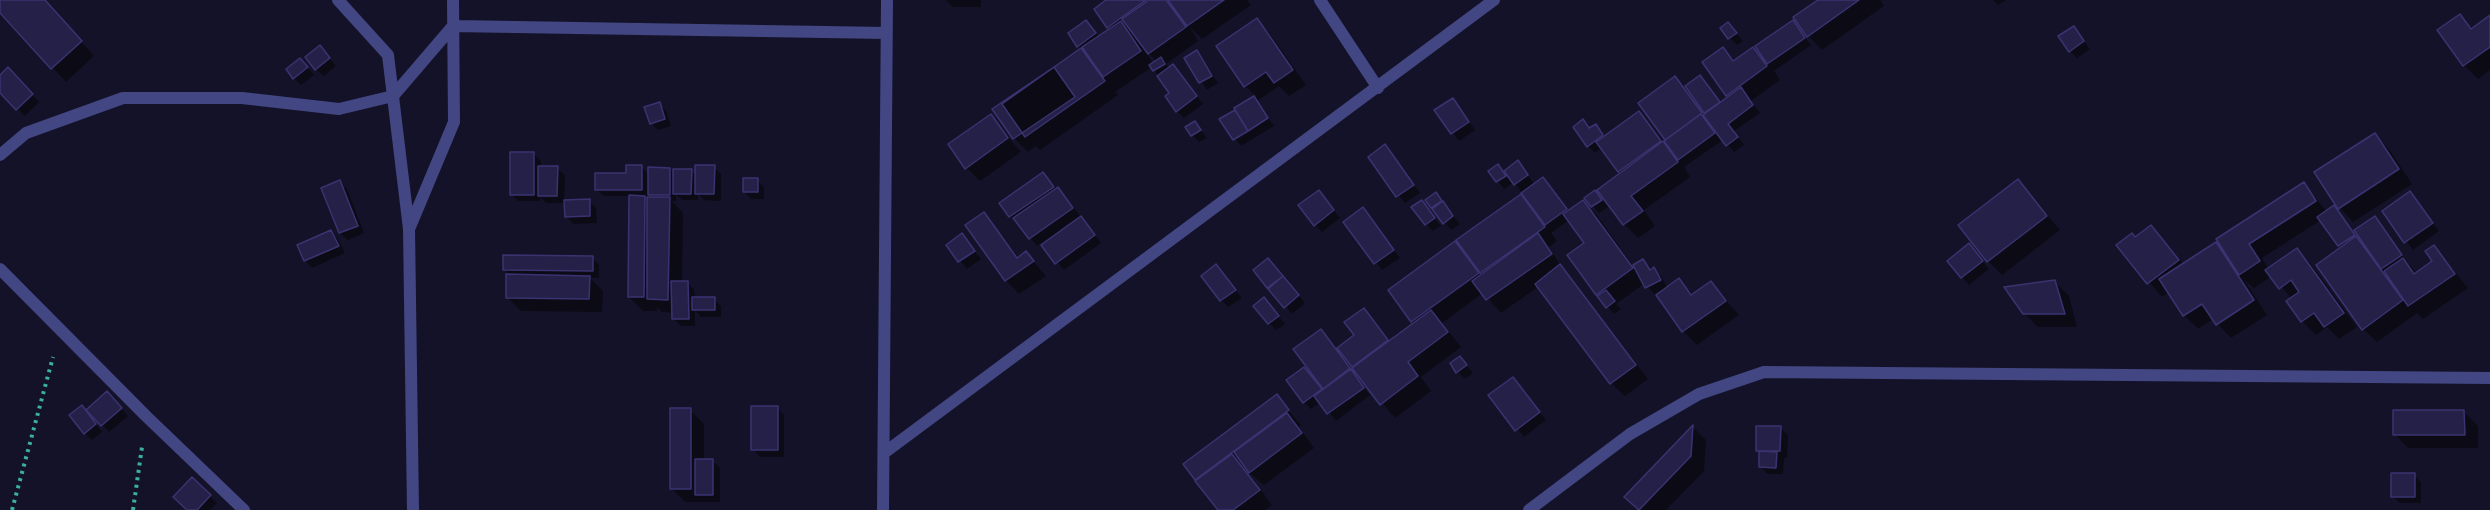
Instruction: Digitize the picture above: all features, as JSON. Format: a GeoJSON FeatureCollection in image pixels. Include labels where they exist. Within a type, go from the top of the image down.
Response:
{"type":"FeatureCollection","features":[{"type":"Feature","properties":{"kind":"street"},"geometry":{"type":"LineString","coordinates":[[338,0],[388,55],[409,229],[413,510]]}},
{"type":"Feature","properties":{"kind":"street"},"geometry":{"type":"LineString","coordinates":[[409,229],[454,122],[453,0]]}},
{"type":"Feature","properties":{"kind":"street"},"geometry":{"type":"LineString","coordinates":[[883,510],[887,0]]}},
{"type":"Feature","properties":{"kind":"street"},"geometry":{"type":"LineString","coordinates":[[1320,0],[1378,88]]}},
{"type":"Feature","properties":{"kind":"street"},"geometry":{"type":"LineString","coordinates":[[884,453],[1494,0]]}},
{"type":"Feature","properties":{"kind":"street"},"geometry":{"type":"LineString","coordinates":[[0,155],[26,133],[123,98],[242,98],[339,109],[393,96],[453,26]]}},
{"type":"Feature","properties":{"kind":"street"},"geometry":{"type":"LineString","coordinates":[[453,26],[886,33]]}},
{"type":"Feature","properties":{"kind":"street"},"geometry":{"type":"LineString","coordinates":[[0,269],[146,416],[244,510]]}},
{"type":"Feature","properties":{"kind":"street"},"geometry":{"type":"LineString","coordinates":[[1529,510],[1630,434],[1699,394],[1764,372],[2490,378]]}},
{"type":"Feature","properties":{"kind":"path"},"geometry":{"type":"LineString","coordinates":[[12,510],[61,330]]}},
{"type":"Feature","properties":{"kind":"path"},"geometry":{"type":"LineString","coordinates":[[133,510],[146,416]]}},
{"type":"Feature","properties":{"kind":"building"},"geometry":{"type":"Polygon","coordinates":[[[0,0],[45,0],[82,41],[51,69],[0,13],[0,0]]]}},
{"type":"Feature","properties":{"kind":"building"},"geometry":{"type":"Polygon","coordinates":[[[1106,0],[1146,0],[1107,28],[1094,9],[1106,0]]]}},
{"type":"Feature","properties":{"kind":"building"},"geometry":{"type":"Polygon","coordinates":[[[1149,0],[1166,0],[1186,27],[1148,54],[1122,19],[1149,0]]]}},
{"type":"Feature","properties":{"kind":"building"},"geometry":{"type":"Polygon","coordinates":[[[1168,0],[1224,0],[1187,26],[1168,0]]]}},
{"type":"Feature","properties":{"kind":"building"},"geometry":{"type":"Polygon","coordinates":[[[1818,0],[1859,0],[1807,37],[1793,17],[1818,0]]]}},
{"type":"Feature","properties":{"kind":"building"},"geometry":{"type":"Polygon","coordinates":[[[2460,14],[2471,29],[2490,15],[2490,47],[2463,66],[2437,30],[2460,14]]]}},
{"type":"Feature","properties":{"kind":"building"},"geometry":{"type":"Polygon","coordinates":[[[1257,18],[1293,70],[1274,83],[1266,72],[1244,87],[1216,46],[1257,18]]]}},
{"type":"Feature","properties":{"kind":"building"},"geometry":{"type":"Polygon","coordinates":[[[1086,20],[1096,33],[1077,47],[1068,33],[1086,20]]]}},
{"type":"Feature","properties":{"kind":"building"},"geometry":{"type":"Polygon","coordinates":[[[1793,20],[1805,38],[1767,64],[1755,46],[1793,20]]]}},
{"type":"Feature","properties":{"kind":"building"},"geometry":{"type":"Polygon","coordinates":[[[1121,21],[1141,51],[1103,77],[1082,47],[1121,21]]]}},
{"type":"Feature","properties":{"kind":"building"},"geometry":{"type":"Polygon","coordinates":[[[1728,22],[1737,33],[1728,39],[1720,28],[1728,22]]]}},
{"type":"Feature","properties":{"kind":"building"},"geometry":{"type":"Polygon","coordinates":[[[2074,26],[2084,41],[2069,52],[2058,36],[2074,26]]]}},
{"type":"Feature","properties":{"kind":"building"},"geometry":{"type":"Polygon","coordinates":[[[320,45],[330,58],[315,70],[305,57],[320,45]]]}},
{"type":"Feature","properties":{"kind":"building"},"geometry":{"type":"Polygon","coordinates":[[[1723,47],[1733,61],[1753,47],[1767,66],[1726,96],[1702,62],[1723,47]]]}},
{"type":"Feature","properties":{"kind":"building"},"geometry":{"type":"Polygon","coordinates":[[[1081,48],[1105,81],[1025,137],[1002,104],[1081,48]]]}},
{"type":"Feature","properties":{"kind":"building"},"geometry":{"type":"Polygon","coordinates":[[[1197,50],[1212,76],[1199,83],[1184,58],[1197,50]]]}},
{"type":"Feature","properties":{"kind":"building"},"geometry":{"type":"Polygon","coordinates":[[[1161,57],[1165,64],[1153,71],[1149,65],[1161,57]]]}},
{"type":"Feature","properties":{"kind":"building"},"geometry":{"type":"Polygon","coordinates":[[[300,58],[308,67],[293,79],[286,69],[300,58]]]}},
{"type":"Feature","properties":{"kind":"building"},"geometry":{"type":"Polygon","coordinates":[[[1173,64],[1197,96],[1176,112],[1165,96],[1169,93],[1157,76],[1173,64]]]}},
{"type":"Feature","properties":{"kind":"building"},"geometry":{"type":"Polygon","coordinates":[[[8,67],[33,94],[16,110],[0,93],[0,75],[8,67]]]}},
{"type":"Feature","properties":{"kind":"building"},"geometry":{"type":"Polygon","coordinates":[[[1054,67],[1075,97],[1013,139],[992,109],[1054,67]]]}},
{"type":"Feature","properties":{"kind":"building"},"geometry":{"type":"Polygon","coordinates":[[[1700,75],[1720,102],[1704,113],[1685,86],[1700,75]]]}},
{"type":"Feature","properties":{"kind":"building"},"geometry":{"type":"Polygon","coordinates":[[[1675,76],[1702,113],[1665,140],[1638,103],[1675,76]]]}},
{"type":"Feature","properties":{"kind":"building"},"geometry":{"type":"Polygon","coordinates":[[[1741,87],[1753,105],[1728,124],[1738,137],[1726,146],[1703,115],[1741,87]]]}},
{"type":"Feature","properties":{"kind":"building"},"geometry":{"type":"Polygon","coordinates":[[[1254,96],[1268,118],[1248,131],[1234,108],[1254,96]]]}},
{"type":"Feature","properties":{"kind":"building"},"geometry":{"type":"Polygon","coordinates":[[[1453,98],[1469,122],[1451,134],[1434,110],[1453,98]]]}},
{"type":"Feature","properties":{"kind":"building"},"geometry":{"type":"Polygon","coordinates":[[[660,102],[665,119],[650,124],[644,107],[660,102]]]}},
{"type":"Feature","properties":{"kind":"building"},"geometry":{"type":"Polygon","coordinates":[[[1235,110],[1248,131],[1233,140],[1219,119],[1235,110]]]}},
{"type":"Feature","properties":{"kind":"building"},"geometry":{"type":"Polygon","coordinates":[[[1639,111],[1661,141],[1618,172],[1596,142],[1639,111]]]}},
{"type":"Feature","properties":{"kind":"building"},"geometry":{"type":"Polygon","coordinates":[[[991,114],[1008,138],[965,169],[948,144],[991,114]]]}},
{"type":"Feature","properties":{"kind":"building"},"geometry":{"type":"Polygon","coordinates":[[[1701,114],[1715,133],[1678,160],[1664,141],[1701,114]]]}},
{"type":"Feature","properties":{"kind":"building"},"geometry":{"type":"Polygon","coordinates":[[[1583,119],[1589,128],[1596,124],[1603,135],[1587,147],[1573,127],[1583,119]]]}},
{"type":"Feature","properties":{"kind":"building"},"geometry":{"type":"Polygon","coordinates":[[[1195,121],[1201,130],[1191,136],[1185,127],[1195,121]]]}},
{"type":"Feature","properties":{"kind":"building"},"geometry":{"type":"Polygon","coordinates":[[[2375,133],[2399,169],[2338,209],[2314,172],[2375,133]]]}},
{"type":"Feature","properties":{"kind":"building"},"geometry":{"type":"Polygon","coordinates":[[[1663,141],[1678,162],[1631,196],[1643,211],[1623,225],[1597,190],[1663,141]]]}},
{"type":"Feature","properties":{"kind":"building"},"geometry":{"type":"Polygon","coordinates":[[[1385,144],[1414,185],[1396,197],[1368,157],[1385,144]]]}},
{"type":"Feature","properties":{"kind":"building"},"geometry":{"type":"Polygon","coordinates":[[[510,152],[534,152],[534,195],[510,195],[510,152]]]}},
{"type":"Feature","properties":{"kind":"building"},"geometry":{"type":"Polygon","coordinates":[[[1518,160],[1528,175],[1514,185],[1504,171],[1518,160]]]}},
{"type":"Feature","properties":{"kind":"building"},"geometry":{"type":"Polygon","coordinates":[[[1498,164],[1506,176],[1496,182],[1488,171],[1498,164]]]}},
{"type":"Feature","properties":{"kind":"building"},"geometry":{"type":"Polygon","coordinates":[[[626,165],[642,165],[642,190],[595,190],[595,173],[626,173],[626,165]]]}},
{"type":"Feature","properties":{"kind":"building"},"geometry":{"type":"Polygon","coordinates":[[[695,165],[715,165],[714,194],[695,194],[695,165]]]}},
{"type":"Feature","properties":{"kind":"building"},"geometry":{"type":"Polygon","coordinates":[[[538,166],[558,166],[557,196],[538,196],[538,166]]]}},
{"type":"Feature","properties":{"kind":"building"},"geometry":{"type":"Polygon","coordinates":[[[648,167],[670,168],[670,195],[648,195],[648,167]]]}},
{"type":"Feature","properties":{"kind":"building"},"geometry":{"type":"Polygon","coordinates":[[[673,169],[692,169],[691,194],[673,194],[673,169]]]}},
{"type":"Feature","properties":{"kind":"building"},"geometry":{"type":"Polygon","coordinates":[[[1043,172],[1054,187],[1009,217],[999,203],[1043,172]]]}},
{"type":"Feature","properties":{"kind":"building"},"geometry":{"type":"Polygon","coordinates":[[[1543,177],[1567,209],[1545,225],[1521,193],[1543,177]]]}},
{"type":"Feature","properties":{"kind":"building"},"geometry":{"type":"Polygon","coordinates":[[[743,178],[758,178],[758,192],[743,192],[743,178]]]}},
{"type":"Feature","properties":{"kind":"building"},"geometry":{"type":"Polygon","coordinates":[[[2018,179],[2047,216],[1987,262],[1958,225],[2018,179]]]}},
{"type":"Feature","properties":{"kind":"building"},"geometry":{"type":"Polygon","coordinates":[[[340,180],[358,226],[339,233],[321,188],[340,180]]]}},
{"type":"Feature","properties":{"kind":"building"},"geometry":{"type":"Polygon","coordinates":[[[2304,182],[2316,201],[2249,244],[2260,261],[2239,275],[2216,239],[2304,182]]]}},
{"type":"Feature","properties":{"kind":"building"},"geometry":{"type":"Polygon","coordinates":[[[1058,187],[1073,208],[1029,239],[1013,218],[1058,187]]]}},
{"type":"Feature","properties":{"kind":"building"},"geometry":{"type":"Polygon","coordinates":[[[1319,190],[1334,210],[1314,226],[1298,205],[1319,190]]]}},
{"type":"Feature","properties":{"kind":"building"},"geometry":{"type":"Polygon","coordinates":[[[1595,190],[1602,200],[1591,207],[1584,198],[1595,190]]]}},
{"type":"Feature","properties":{"kind":"building"},"geometry":{"type":"Polygon","coordinates":[[[2410,191],[2433,223],[2404,243],[2382,211],[2410,191]]]}},
{"type":"Feature","properties":{"kind":"building"},"geometry":{"type":"Polygon","coordinates":[[[1436,192],[1442,201],[1431,208],[1425,200],[1436,192]]]}},
{"type":"Feature","properties":{"kind":"building"},"geometry":{"type":"Polygon","coordinates":[[[1521,194],[1545,227],[1480,273],[1456,240],[1521,194]]]}},
{"type":"Feature","properties":{"kind":"building"},"geometry":{"type":"Polygon","coordinates":[[[629,195],[645,196],[644,297],[628,297],[629,195]]]}},
{"type":"Feature","properties":{"kind":"building"},"geometry":{"type":"Polygon","coordinates":[[[647,197],[670,197],[668,300],[647,299],[647,197]]]}},
{"type":"Feature","properties":{"kind":"building"},"geometry":{"type":"Polygon","coordinates":[[[590,199],[590,216],[565,217],[564,200],[590,199]]]}},
{"type":"Feature","properties":{"kind":"building"},"geometry":{"type":"Polygon","coordinates":[[[1422,200],[1435,218],[1425,225],[1411,207],[1422,200]]]}},
{"type":"Feature","properties":{"kind":"building"},"geometry":{"type":"Polygon","coordinates":[[[1583,200],[1633,268],[1596,295],[1567,255],[1584,243],[1563,214],[1583,200]]]}},
{"type":"Feature","properties":{"kind":"building"},"geometry":{"type":"Polygon","coordinates":[[[1443,201],[1453,216],[1443,224],[1432,209],[1443,201]]]}},
{"type":"Feature","properties":{"kind":"building"},"geometry":{"type":"Polygon","coordinates":[[[2334,205],[2355,235],[2338,246],[2317,217],[2334,205]]]}},
{"type":"Feature","properties":{"kind":"building"},"geometry":{"type":"Polygon","coordinates":[[[1363,207],[1394,250],[1374,264],[1343,222],[1363,207]]]}},
{"type":"Feature","properties":{"kind":"building"},"geometry":{"type":"Polygon","coordinates":[[[984,212],[1017,258],[1026,251],[1034,261],[1005,281],[965,225],[984,212]]]}},
{"type":"Feature","properties":{"kind":"building"},"geometry":{"type":"Polygon","coordinates":[[[1081,216],[1095,235],[1055,264],[1041,245],[1081,216]]]}},
{"type":"Feature","properties":{"kind":"building"},"geometry":{"type":"Polygon","coordinates":[[[2375,216],[2402,255],[2381,269],[2354,230],[2375,216]]]}},
{"type":"Feature","properties":{"kind":"building"},"geometry":{"type":"Polygon","coordinates":[[[2151,225],[2179,260],[2147,284],[2116,245],[2132,233],[2135,237],[2151,225]]]}},
{"type":"Feature","properties":{"kind":"building"},"geometry":{"type":"Polygon","coordinates":[[[331,230],[339,246],[304,261],[297,245],[331,230]]]}},
{"type":"Feature","properties":{"kind":"building"},"geometry":{"type":"Polygon","coordinates":[[[962,233],[975,251],[958,262],[946,245],[962,233]]]}},
{"type":"Feature","properties":{"kind":"building"},"geometry":{"type":"Polygon","coordinates":[[[1538,233],[1552,254],[1486,300],[1472,281],[1538,233]]]}},
{"type":"Feature","properties":{"kind":"building"},"geometry":{"type":"Polygon","coordinates":[[[2356,236],[2403,300],[2362,330],[2316,265],[2356,236]]]}},
{"type":"Feature","properties":{"kind":"building"},"geometry":{"type":"Polygon","coordinates":[[[1455,241],[1479,273],[1411,322],[1388,290],[1455,241]]]}},
{"type":"Feature","properties":{"kind":"building"},"geometry":{"type":"Polygon","coordinates":[[[2216,242],[2254,300],[2216,325],[2202,304],[2183,316],[2159,279],[2216,242]]]}},
{"type":"Feature","properties":{"kind":"building"},"geometry":{"type":"Polygon","coordinates":[[[1969,243],[1983,261],[1961,278],[1947,261],[1969,243]]]}},
{"type":"Feature","properties":{"kind":"building"},"geometry":{"type":"Polygon","coordinates":[[[2434,245],[2455,274],[2408,306],[2384,271],[2403,258],[2414,274],[2432,261],[2425,251],[2434,245]]]}},
{"type":"Feature","properties":{"kind":"building"},"geometry":{"type":"Polygon","coordinates":[[[2297,248],[2344,313],[2324,327],[2314,313],[2301,322],[2286,301],[2299,292],[2291,280],[2279,289],[2265,270],[2297,248]]]}},
{"type":"Feature","properties":{"kind":"building"},"geometry":{"type":"Polygon","coordinates":[[[503,255],[593,256],[593,271],[503,270],[503,255]]]}},
{"type":"Feature","properties":{"kind":"building"},"geometry":{"type":"Polygon","coordinates":[[[1268,258],[1283,276],[1267,288],[1253,270],[1268,258]]]}},
{"type":"Feature","properties":{"kind":"building"},"geometry":{"type":"Polygon","coordinates":[[[1643,259],[1650,270],[1654,267],[1661,280],[1645,288],[1633,265],[1643,259]]]}},
{"type":"Feature","properties":{"kind":"building"},"geometry":{"type":"Polygon","coordinates":[[[1216,264],[1236,290],[1220,301],[1201,276],[1216,264]]]}},
{"type":"Feature","properties":{"kind":"building"},"geometry":{"type":"Polygon","coordinates":[[[1560,264],[1636,365],[1610,384],[1535,284],[1560,264]]]}},
{"type":"Feature","properties":{"kind":"building"},"geometry":{"type":"Polygon","coordinates":[[[506,274],[590,276],[589,299],[506,298],[506,274]]]}},
{"type":"Feature","properties":{"kind":"building"},"geometry":{"type":"Polygon","coordinates":[[[1283,276],[1299,295],[1284,308],[1268,289],[1283,276]]]}},
{"type":"Feature","properties":{"kind":"building"},"geometry":{"type":"Polygon","coordinates":[[[1679,278],[1691,295],[1711,281],[1726,301],[1682,332],[1656,295],[1679,278]]]}},
{"type":"Feature","properties":{"kind":"building"},"geometry":{"type":"Polygon","coordinates":[[[2055,280],[2065,314],[2023,314],[2004,287],[2055,280]]]}},
{"type":"Feature","properties":{"kind":"building"},"geometry":{"type":"Polygon","coordinates":[[[671,281],[688,281],[689,319],[672,319],[671,281]]]}},
{"type":"Feature","properties":{"kind":"building"},"geometry":{"type":"Polygon","coordinates":[[[1606,290],[1615,301],[1606,308],[1597,296],[1606,290]]]}},
{"type":"Feature","properties":{"kind":"building"},"geometry":{"type":"Polygon","coordinates":[[[692,297],[715,297],[715,310],[692,310],[692,297]]]}},
{"type":"Feature","properties":{"kind":"building"},"geometry":{"type":"Polygon","coordinates":[[[1264,297],[1279,316],[1268,324],[1253,306],[1264,297]]]}},
{"type":"Feature","properties":{"kind":"building"},"geometry":{"type":"Polygon","coordinates":[[[1364,308],[1388,340],[1352,367],[1337,348],[1354,335],[1344,322],[1364,308]]]}},
{"type":"Feature","properties":{"kind":"building"},"geometry":{"type":"Polygon","coordinates":[[[1431,310],[1448,332],[1408,362],[1418,376],[1380,405],[1352,368],[1431,310]]]}},
{"type":"Feature","properties":{"kind":"building"},"geometry":{"type":"Polygon","coordinates":[[[1321,329],[1350,368],[1323,389],[1293,349],[1321,329]]]}},
{"type":"Feature","properties":{"kind":"building"},"geometry":{"type":"Polygon","coordinates":[[[1460,356],[1467,365],[1456,373],[1450,363],[1460,356]]]}},
{"type":"Feature","properties":{"kind":"building"},"geometry":{"type":"Polygon","coordinates":[[[1304,367],[1322,389],[1303,403],[1286,380],[1304,367]]]}},
{"type":"Feature","properties":{"kind":"building"},"geometry":{"type":"Polygon","coordinates":[[[1351,369],[1364,388],[1327,414],[1314,396],[1351,369]]]}},
{"type":"Feature","properties":{"kind":"building"},"geometry":{"type":"Polygon","coordinates":[[[1513,377],[1540,412],[1515,431],[1488,395],[1513,377]]]}},
{"type":"Feature","properties":{"kind":"building"},"geometry":{"type":"Polygon","coordinates":[[[107,391],[122,408],[101,426],[86,410],[107,391]]]}},
{"type":"Feature","properties":{"kind":"building"},"geometry":{"type":"Polygon","coordinates":[[[1277,394],[1289,410],[1195,480],[1183,464],[1277,394]]]}},
{"type":"Feature","properties":{"kind":"building"},"geometry":{"type":"Polygon","coordinates":[[[82,405],[96,424],[84,434],[69,415],[82,405]]]}},
{"type":"Feature","properties":{"kind":"building"},"geometry":{"type":"Polygon","coordinates":[[[751,406],[778,406],[778,450],[751,450],[751,406]]]}},
{"type":"Feature","properties":{"kind":"building"},"geometry":{"type":"Polygon","coordinates":[[[670,408],[691,408],[691,489],[670,489],[670,408]]]}},
{"type":"Feature","properties":{"kind":"building"},"geometry":{"type":"Polygon","coordinates":[[[2393,410],[2464,410],[2465,435],[2393,435],[2393,410]]]}},
{"type":"Feature","properties":{"kind":"building"},"geometry":{"type":"Polygon","coordinates":[[[1287,413],[1302,433],[1249,473],[1234,452],[1287,413]]]}},
{"type":"Feature","properties":{"kind":"building"},"geometry":{"type":"Polygon","coordinates":[[[1693,425],[1691,456],[1639,510],[1624,497],[1693,425]]]}},
{"type":"Feature","properties":{"kind":"building"},"geometry":{"type":"Polygon","coordinates":[[[1756,426],[1781,426],[1780,451],[1756,451],[1756,426]]]}},
{"type":"Feature","properties":{"kind":"building"},"geometry":{"type":"Polygon","coordinates":[[[1759,451],[1777,452],[1776,468],[1759,467],[1759,451]]]}},
{"type":"Feature","properties":{"kind":"building"},"geometry":{"type":"Polygon","coordinates":[[[1232,454],[1260,490],[1233,510],[1218,510],[1195,481],[1232,454]]]}},
{"type":"Feature","properties":{"kind":"building"},"geometry":{"type":"Polygon","coordinates":[[[695,459],[713,459],[713,495],[695,495],[695,459]]]}},
{"type":"Feature","properties":{"kind":"building"},"geometry":{"type":"Polygon","coordinates":[[[2391,473],[2415,473],[2415,497],[2391,497],[2391,473]]]}},
{"type":"Feature","properties":{"kind":"building"},"geometry":{"type":"Polygon","coordinates":[[[192,477],[211,495],[197,510],[187,510],[173,497],[192,477]]]}}]}
